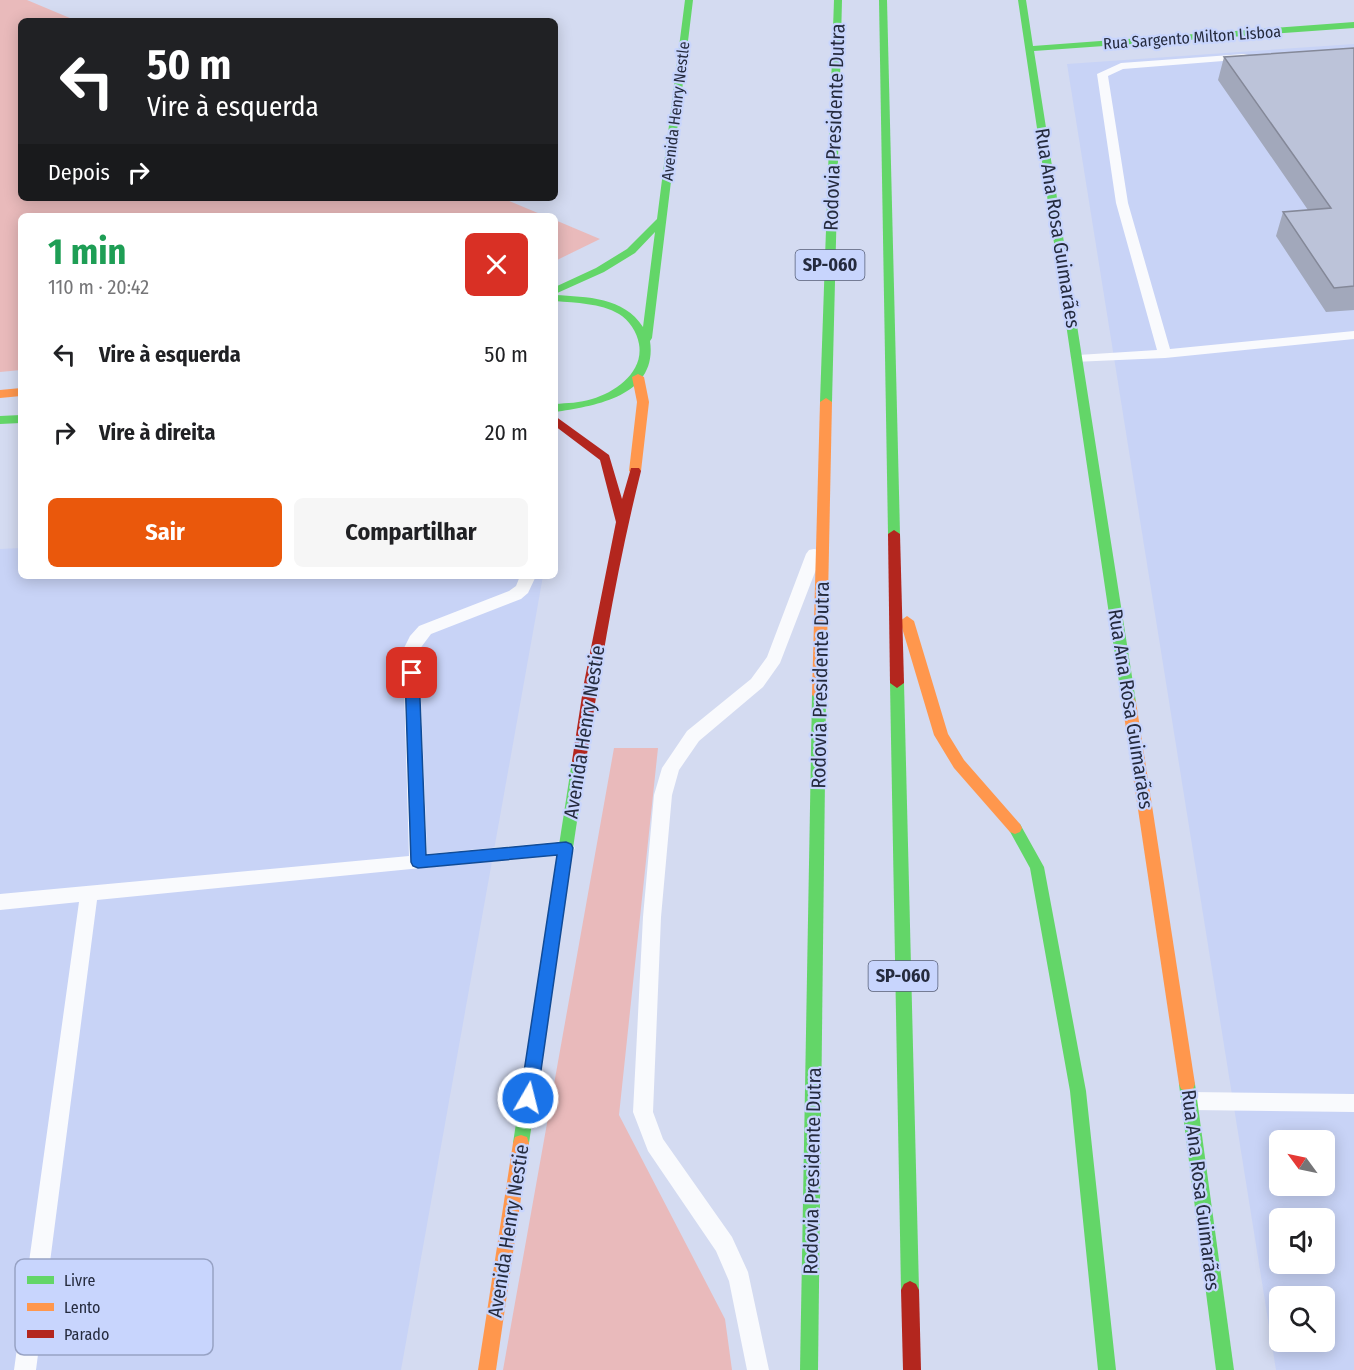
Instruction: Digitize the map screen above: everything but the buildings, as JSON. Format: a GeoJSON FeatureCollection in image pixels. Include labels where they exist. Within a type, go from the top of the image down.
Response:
{"type":"FeatureCollection","features":[{"type":"Feature","properties":{"kind":"main road","name":"Avenida Henry Nestle"},"geometry":{"type":"LineString","coordinates":[[638,377],[648,358],[647,338],[660,221],[689,0]]}},
{"type":"Feature","properties":{"kind":"main road","name":"Rodovia Presidente Dutra"},"geometry":{"type":"LineString","coordinates":[[809,1370],[822,531],[838,0]]}},
{"type":"Feature","properties":{"kind":"main road","name":"SP-060"},"geometry":{"type":"LineString","coordinates":[[883,0],[912,1370]]}},
{"type":"Feature","properties":{"kind":"main road","name":"Rua Ana Rosa Guimarães"},"geometry":{"type":"LineString","coordinates":[[1022,0],[1190,1101],[1225,1370]]}},
{"type":"Feature","properties":{"kind":"main road","name":"Rua Sargento Milton Lisboa"},"geometry":{"type":"LineString","coordinates":[[1031,49],[1354,25]]}},
{"type":"Feature","properties":{"kind":"main road"},"geometry":{"type":"LineString","coordinates":[[558,290],[600,270],[631,251],[660,221]]}},
{"type":"Feature","properties":{"kind":"main road"},"geometry":{"type":"LineString","coordinates":[[558,298],[572,297],[606,304],[632,318],[647,338]]}},
{"type":"Feature","properties":{"kind":"main road"},"geometry":{"type":"LineString","coordinates":[[558,408],[576,407],[612,396],[638,377]]}},
{"type":"Feature","properties":{"kind":"main road","name":"Avenida Henry Nestie"},"geometry":{"type":"LineString","coordinates":[[488,1370],[591,683],[622,523],[634,480],[643,402],[638,377]]}},
{"type":"Feature","properties":{"kind":"main road"},"geometry":{"type":"LineString","coordinates":[[0,394],[18,392]]}},
{"type":"Feature","properties":{"kind":"main road"},"geometry":{"type":"LineString","coordinates":[[0,420],[18,419]]}},
{"type":"Feature","properties":{"kind":"main road"},"geometry":{"type":"LineString","coordinates":[[558,422],[605,458],[622,523]]}},
{"type":"Feature","properties":{"kind":"main road"},"geometry":{"type":"LineString","coordinates":[[895,582],[941,735],[959,764],[1016,829],[1037,867],[1078,1091],[1107,1370]]}},
{"type":"Feature","properties":{"kind":"lane"},"geometry":{"type":"LineString","coordinates":[[1165,354],[1122,203],[1103,74],[1121,66],[1261,56]]}},
{"type":"Feature","properties":{"kind":"lane"},"geometry":{"type":"LineString","coordinates":[[1078,359],[1165,354],[1354,335]]}},
{"type":"Feature","properties":{"kind":"lane"},"geometry":{"type":"LineString","coordinates":[[758,1370],[740,1280],[724,1244],[655,1144],[643,1112],[652,917],[663,795],[671,768],[693,736],[757,683],[774,659],[822,531]]}},
{"type":"Feature","properties":{"kind":"lane"},"geometry":{"type":"LineString","coordinates":[[418,862],[411,650],[425,630],[515,595],[522,589],[527,579]]}},
{"type":"Feature","properties":{"kind":"lane"},"geometry":{"type":"LineString","coordinates":[[0,902],[566,848]]}},
{"type":"Feature","properties":{"kind":"lane"},"geometry":{"type":"LineString","coordinates":[[40,1259],[89,893]]}},
{"type":"Feature","properties":{"kind":"lane"},"geometry":{"type":"LineString","coordinates":[[1190,1101],[1354,1103]]}},
{"type":"Feature","properties":{"kind":"lane"},"geometry":{"type":"LineString","coordinates":[[25,1370],[27,1355]]}},
{"type":"Feature","properties":{"kind":"shaded area"},"geometry":{"type":"Polygon","coordinates":[[[0,0],[27,0],[70,18],[18,18],[18,201],[509,201],[538,213],[18,213],[18,370],[0,372],[0,0]]]}},
{"type":"Feature","properties":{"kind":"shaded area"},"geometry":{"type":"Polygon","coordinates":[[[1354,44],[1354,1370],[1276,1370],[1273,1352],[1335,1352],[1335,1286],[1269,1286],[1269,1326],[1067,64],[1354,44]]]}},
{"type":"Feature","properties":{"kind":"shaded area"},"geometry":{"type":"Polygon","coordinates":[[[558,221],[600,239],[558,260],[558,221]]]}},
{"type":"Feature","properties":{"kind":"shaded area"},"geometry":{"type":"Polygon","coordinates":[[[18,548],[18,579],[542,579],[401,1370],[0,1370],[0,549],[18,548]]]}},
{"type":"Feature","properties":{"kind":"shaded area"},"geometry":{"type":"Polygon","coordinates":[[[614,748],[658,748],[619,1115],[725,1319],[732,1370],[503,1370],[614,748]]]}},
{"type":"Feature","properties":{"kind":"traffic: fast"},"geometry":{"type":"LineString","coordinates":[[647,338],[689,0]]}},
{"type":"Feature","properties":{"kind":"traffic: fast"},"geometry":{"type":"LineString","coordinates":[[826,402],[838,0]]}},
{"type":"Feature","properties":{"kind":"traffic: fast"},"geometry":{"type":"LineString","coordinates":[[883,0],[894,534]]}},
{"type":"Feature","properties":{"kind":"traffic: fast"},"geometry":{"type":"LineString","coordinates":[[1022,0],[1129,702]]}},
{"type":"Feature","properties":{"kind":"traffic: fast"},"geometry":{"type":"LineString","coordinates":[[1031,49],[1354,25]]}},
{"type":"Feature","properties":{"kind":"traffic: fast"},"geometry":{"type":"LineString","coordinates":[[558,290],[600,270],[631,251],[660,221]]}},
{"type":"Feature","properties":{"kind":"traffic: fast"},"geometry":{"type":"LineString","coordinates":[[558,298],[598,303],[622,311],[638,328],[646,351],[640,370],[616,393],[591,403],[558,408]]}},
{"type":"Feature","properties":{"kind":"traffic: fast"},"geometry":{"type":"LineString","coordinates":[[0,420],[18,419]]}},
{"type":"Feature","properties":{"kind":"traffic: fast"},"geometry":{"type":"LineString","coordinates":[[897,683],[910,1290]]}},
{"type":"Feature","properties":{"kind":"traffic: fast"},"geometry":{"type":"LineString","coordinates":[[809,1370],[819,695]]}},
{"type":"Feature","properties":{"kind":"traffic: fast"},"geometry":{"type":"LineString","coordinates":[[521,1143],[579,761]]}},
{"type":"Feature","properties":{"kind":"traffic: fast"},"geometry":{"type":"LineString","coordinates":[[1015,828],[1037,867],[1078,1091],[1107,1370]]}},
{"type":"Feature","properties":{"kind":"traffic: fast"},"geometry":{"type":"LineString","coordinates":[[1187,1084],[1225,1370]]}},
{"type":"Feature","properties":{"kind":"traffic: slow"},"geometry":{"type":"LineString","coordinates":[[635,471],[643,402],[638,377]]}},
{"type":"Feature","properties":{"kind":"traffic: slow"},"geometry":{"type":"LineString","coordinates":[[0,394],[18,392]]}},
{"type":"Feature","properties":{"kind":"traffic: slow"},"geometry":{"type":"LineString","coordinates":[[819,695],[826,402]]}},
{"type":"Feature","properties":{"kind":"traffic: slow"},"geometry":{"type":"LineString","coordinates":[[907,621],[941,735],[959,764],[1015,828]]}},
{"type":"Feature","properties":{"kind":"traffic: slow"},"geometry":{"type":"LineString","coordinates":[[1129,702],[1187,1084]]}},
{"type":"Feature","properties":{"kind":"traffic: slow"},"geometry":{"type":"LineString","coordinates":[[487,1370],[521,1143]]}},
{"type":"Feature","properties":{"kind":"traffic: jam"},"geometry":{"type":"LineString","coordinates":[[558,422],[605,458],[622,521]]}},
{"type":"Feature","properties":{"kind":"traffic: jam"},"geometry":{"type":"LineString","coordinates":[[579,761],[591,683],[622,523],[635,471]]}},
{"type":"Feature","properties":{"kind":"traffic: jam"},"geometry":{"type":"LineString","coordinates":[[894,534],[897,683]]}},
{"type":"Feature","properties":{"kind":"traffic: jam"},"geometry":{"type":"LineString","coordinates":[[910,1290],[912,1370]]}},
{"type":"Feature","properties":{"kind":"route"},"geometry":{"type":"LineString","coordinates":[[412,673],[418,862],[566,848],[528,1098]]}}]}
